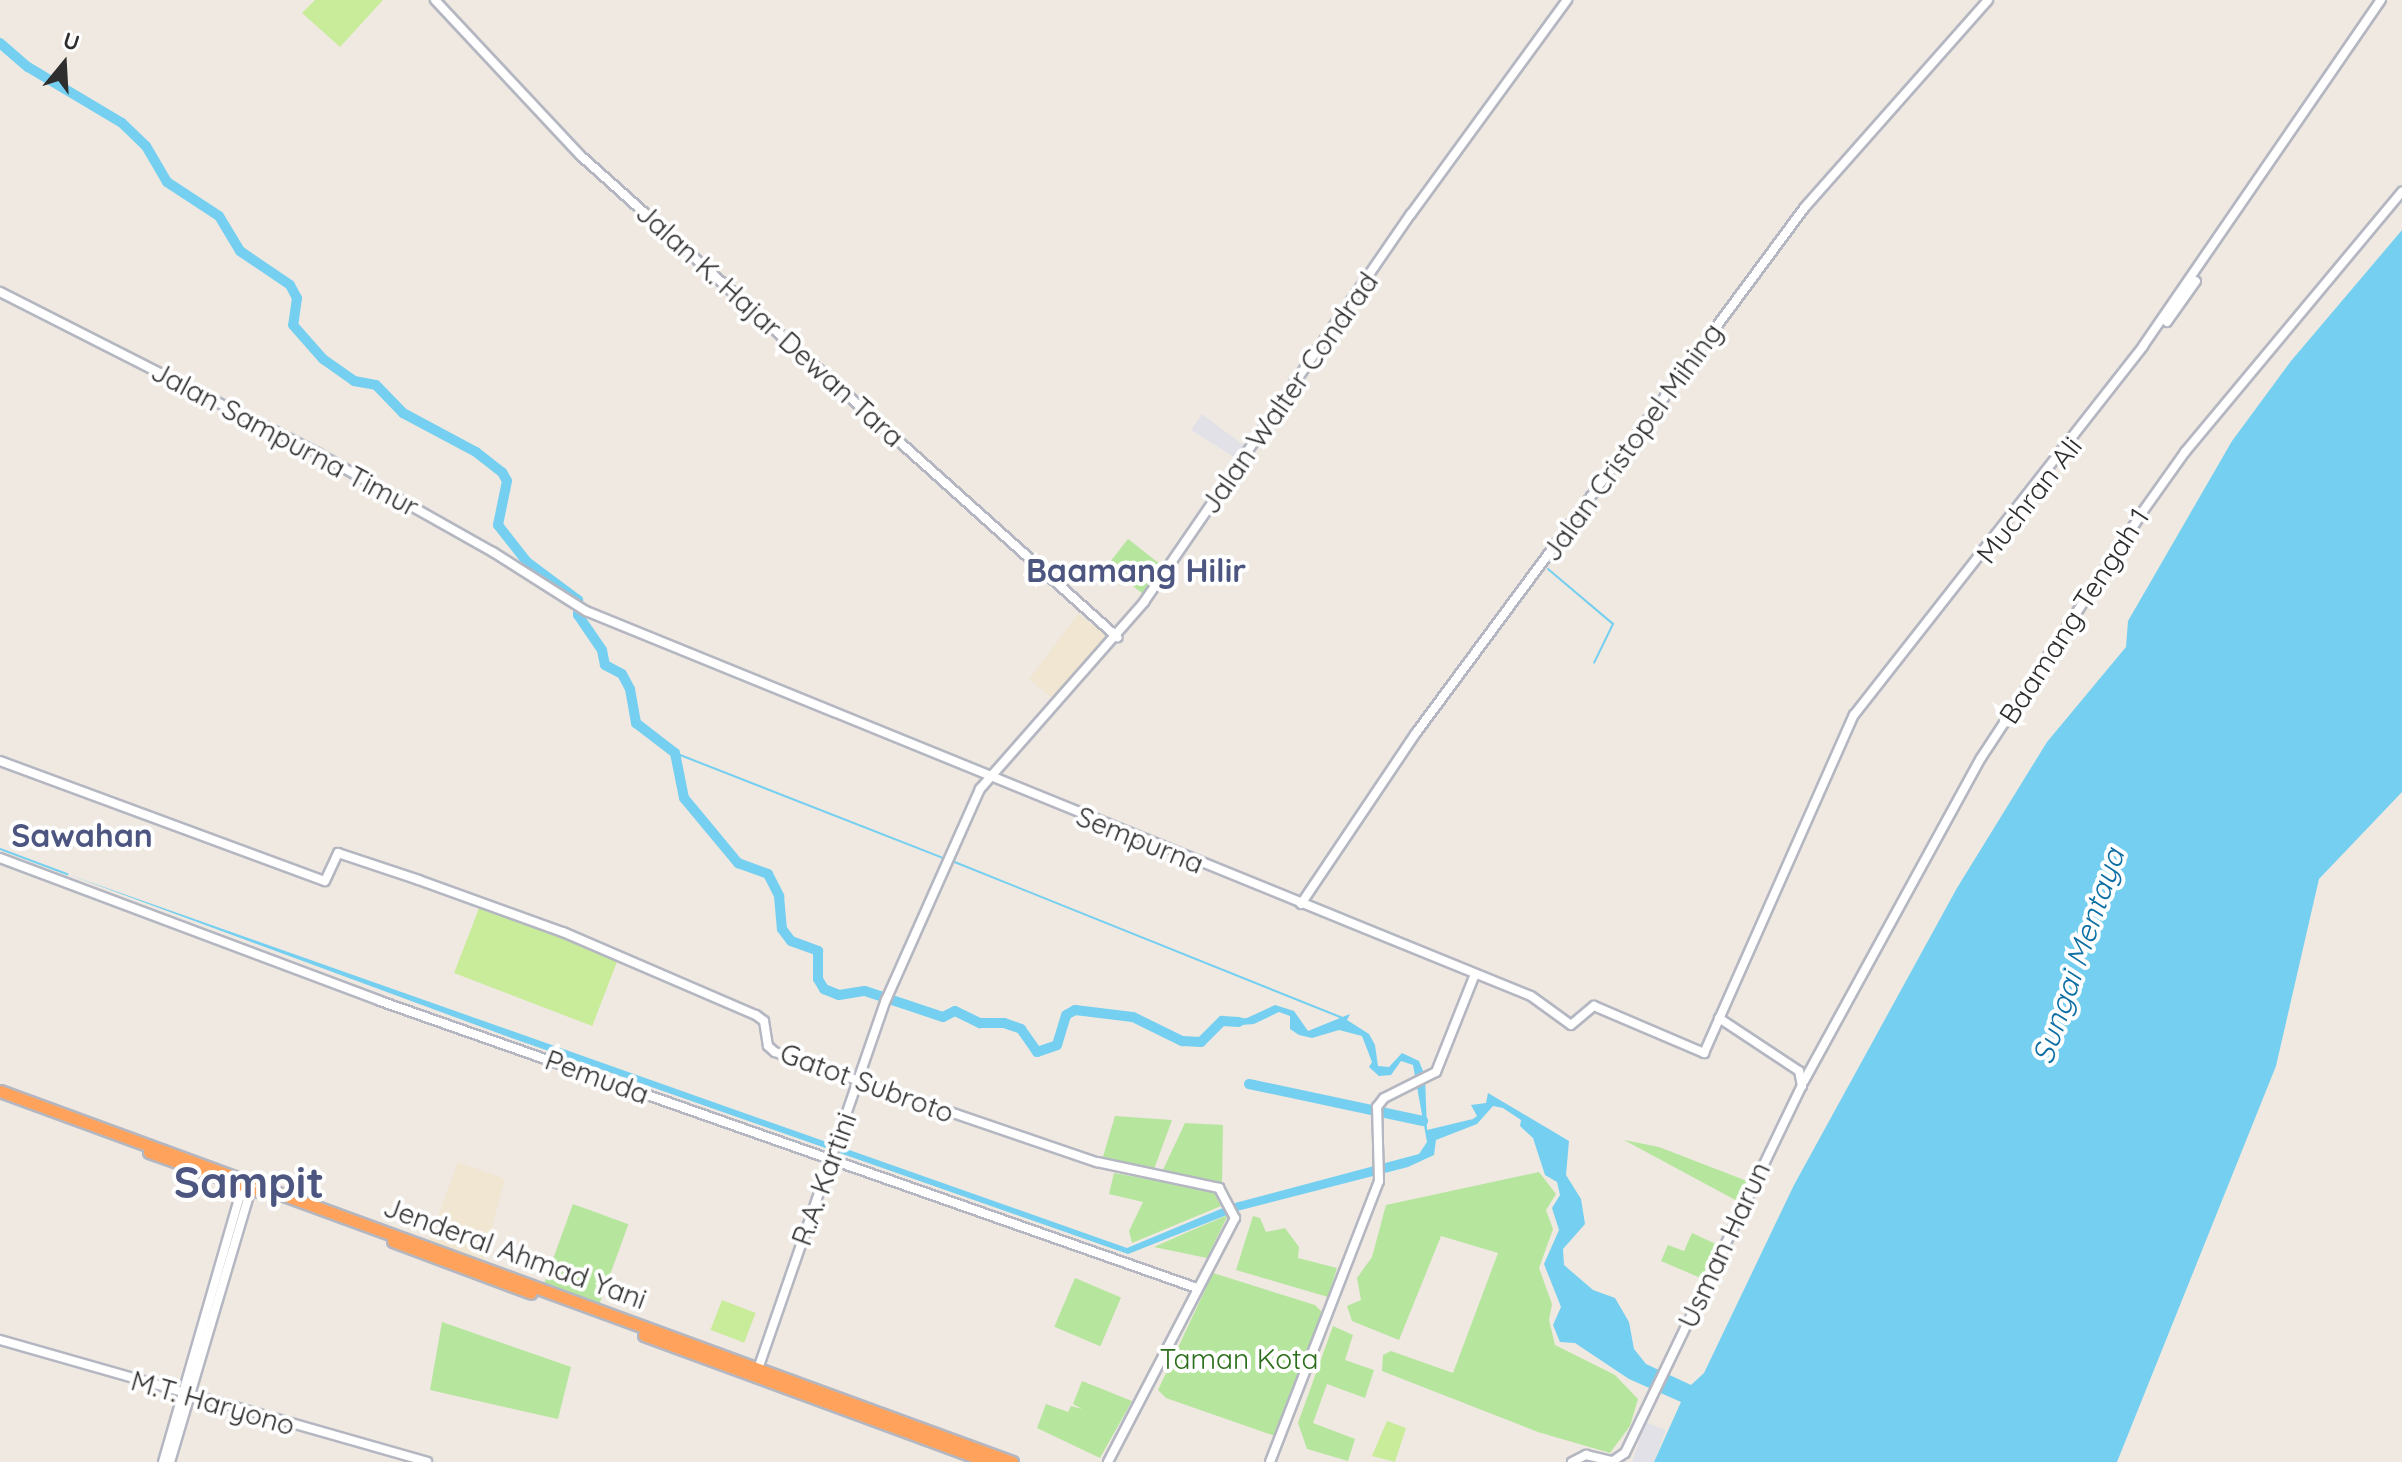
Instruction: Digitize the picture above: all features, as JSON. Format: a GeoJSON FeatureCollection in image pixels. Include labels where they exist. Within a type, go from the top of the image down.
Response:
{"type":"FeatureCollection","features":[{"type":"Feature","properties":{"kind":"highway","name":"Jenderal Ahmad Yani"},"geometry":{"type":"LineString","coordinates":[[0,1091],[23,1103],[1012,1462]]}},
{"type":"Feature","properties":{"kind":"highway","name":"Jenderal Ahmad Yani"},"geometry":{"type":"LineString","coordinates":[[0,1099],[23,1103]]}},
{"type":"Feature","properties":{"kind":"highway","name":"Jenderal Ahmad Yani"},"geometry":{"type":"LineString","coordinates":[[249,1183],[989,1462]]}},
{"type":"Feature","properties":{"kind":"street","name":"Jalan K. Hajar Dewan Tara"},"geometry":{"type":"LineString","coordinates":[[435,0],[580,155],[1117,637]]}},
{"type":"Feature","properties":{"kind":"street","name":"Jalan Walter Condrad"},"geometry":{"type":"LineString","coordinates":[[949,860],[989,776],[1117,637],[1288,399],[1426,193],[1567,0]]}},
{"type":"Feature","properties":{"kind":"street","name":"Jalan Cristopel Mihing"},"geometry":{"type":"LineString","coordinates":[[1301,904],[1416,733],[1805,207],[1988,0]]}},
{"type":"Feature","properties":{"kind":"street","name":"Muchran Ali"},"geometry":{"type":"LineString","coordinates":[[1706,1051],[1855,723],[1935,616],[2169,319],[2381,0]]}},
{"type":"Feature","properties":{"kind":"street","name":"Muchran Ali"},"geometry":{"type":"LineString","coordinates":[[2336,64],[2388,0]]}},
{"type":"Feature","properties":{"kind":"street","name":"Baamang Tengah 1"},"geometry":{"type":"LineString","coordinates":[[1804,1081],[2001,726],[2165,479],[2292,321],[2402,192]]}},
{"type":"Feature","properties":{"kind":"street","name":"Jalan Sampurna Timur"},"geometry":{"type":"LineString","coordinates":[[0,292],[317,453],[493,552],[562,600]]}},
{"type":"Feature","properties":{"kind":"street","name":"Sempurna"},"geometry":{"type":"LineString","coordinates":[[562,600],[1537,999],[1571,1025],[1592,1006],[1706,1051]]}},
{"type":"Feature","properties":{"kind":"street","name":"Gatot Subroto"},"geometry":{"type":"LineString","coordinates":[[0,761],[325,881],[338,853],[563,932],[751,1012],[764,1021],[771,1049],[1097,1162],[1215,1186],[1230,1202],[1234,1213],[1197,1288]]}},
{"type":"Feature","properties":{"kind":"street","name":"Pemuda"},"geometry":{"type":"LineString","coordinates":[[0,858],[380,1001],[832,1157],[1197,1288]]}},
{"type":"Feature","properties":{"kind":"street","name":"R.A. Kartini"},"geometry":{"type":"LineString","coordinates":[[758,1369],[886,1000],[949,860]]}},
{"type":"Feature","properties":{"kind":"street"},"geometry":{"type":"LineString","coordinates":[[1270,1462],[1380,1174],[1377,1112],[1384,1098],[1429,1077],[1475,974]]}},
{"type":"Feature","properties":{"kind":"street"},"geometry":{"type":"LineString","coordinates":[[1719,1021],[1793,1067],[1804,1081]]}},
{"type":"Feature","properties":{"kind":"street","name":"Usman Harun"},"geometry":{"type":"LineString","coordinates":[[1572,1462],[1582,1455],[1618,1459],[1649,1402],[1761,1164],[1804,1081]]}},
{"type":"Feature","properties":{"kind":"street"},"geometry":{"type":"LineString","coordinates":[[170,1462],[249,1183]]}},
{"type":"Feature","properties":{"kind":"street"},"geometry":{"type":"LineString","coordinates":[[1108,1462],[1197,1288]]}},
{"type":"Feature","properties":{"kind":"street","name":"M.T. Haryono"},"geometry":{"type":"LineString","coordinates":[[0,1340],[187,1396],[427,1462]]}},
{"type":"Feature","properties":{"kind":"street"},"geometry":{"type":"LineString","coordinates":[[163,1462],[187,1396]]}},
{"type":"Feature","properties":{"kind":"shaded area"},"geometry":{"type":"Polygon","coordinates":[[[1202,414],[1246,447],[1237,459],[1191,430],[1202,414]]]}},
{"type":"Feature","properties":{"kind":"shaded area"},"geometry":{"type":"Polygon","coordinates":[[[1078,614],[1110,638],[1061,704],[1029,679],[1078,614]]]}},
{"type":"Feature","properties":{"kind":"shaded area"},"geometry":{"type":"Polygon","coordinates":[[[458,1162],[505,1179],[482,1264],[428,1243],[458,1162]]]}},
{"type":"Feature","properties":{"kind":"shaded area"},"geometry":{"type":"Polygon","coordinates":[[[1645,1422],[1666,1430],[1654,1462],[1632,1462],[1645,1422]]]}},
{"type":"Feature","properties":{"kind":"green space"},"geometry":{"type":"Polygon","coordinates":[[[315,0],[383,0],[340,47],[302,13],[315,0]]]}},
{"type":"Feature","properties":{"kind":"green space"},"geometry":{"type":"Polygon","coordinates":[[[1128,539],[1165,568],[1144,595],[1107,566],[1128,539]]]}},
{"type":"Feature","properties":{"kind":"green space"},"geometry":{"type":"Polygon","coordinates":[[[481,903],[619,956],[592,1026],[454,973],[481,903]]]}},
{"type":"Feature","properties":{"kind":"green space"},"geometry":{"type":"Polygon","coordinates":[[[1115,1116],[1172,1120],[1153,1172],[1102,1160],[1115,1116]]]}},
{"type":"Feature","properties":{"kind":"green space"},"geometry":{"type":"Polygon","coordinates":[[[1185,1123],[1223,1125],[1222,1184],[1162,1172],[1185,1123]]]}},
{"type":"Feature","properties":{"kind":"green space"},"geometry":{"type":"Polygon","coordinates":[[[1624,1140],[1659,1147],[1747,1181],[1739,1202],[1624,1140]]]}},
{"type":"Feature","properties":{"kind":"green space"},"geometry":{"type":"Polygon","coordinates":[[[1539,1172],[1556,1194],[1546,1210],[1553,1229],[1539,1268],[1552,1304],[1549,1320],[1555,1345],[1615,1375],[1638,1399],[1630,1426],[1610,1453],[1538,1432],[1382,1371],[1383,1355],[1391,1351],[1453,1373],[1498,1253],[1441,1236],[1399,1340],[1352,1321],[1347,1306],[1361,1300],[1357,1278],[1372,1257],[1386,1205],[1539,1172]]]}},
{"type":"Feature","properties":{"kind":"green space"},"geometry":{"type":"Polygon","coordinates":[[[1114,1173],[1213,1191],[1221,1206],[1132,1243],[1129,1231],[1143,1202],[1109,1194],[1114,1173]]]}},
{"type":"Feature","properties":{"kind":"green space"},"geometry":{"type":"Polygon","coordinates":[[[573,1204],[628,1224],[598,1307],[543,1287],[573,1204]]]}},
{"type":"Feature","properties":{"kind":"green space"},"geometry":{"type":"Polygon","coordinates":[[[1228,1215],[1207,1258],[1154,1247],[1190,1231],[1228,1215]]]}},
{"type":"Feature","properties":{"kind":"green space"},"geometry":{"type":"Polygon","coordinates":[[[1253,1216],[1260,1218],[1266,1232],[1285,1228],[1299,1247],[1298,1258],[1337,1268],[1328,1297],[1236,1270],[1253,1216]]]}},
{"type":"Feature","properties":{"kind":"green space"},"geometry":{"type":"Polygon","coordinates":[[[1692,1233],[1718,1245],[1703,1279],[1661,1261],[1668,1245],[1684,1251],[1692,1233]]]}},
{"type":"Feature","properties":{"kind":"green space","name":"Taman Kota"},"geometry":{"type":"Polygon","coordinates":[[[1213,1273],[1315,1305],[1323,1313],[1275,1436],[1166,1398],[1158,1390],[1213,1273]]]}},
{"type":"Feature","properties":{"kind":"green space"},"geometry":{"type":"Polygon","coordinates":[[[1075,1278],[1121,1298],[1100,1346],[1054,1327],[1075,1278]]]}},
{"type":"Feature","properties":{"kind":"green space"},"geometry":{"type":"Polygon","coordinates":[[[722,1300],[756,1313],[744,1343],[711,1330],[722,1300]]]}},
{"type":"Feature","properties":{"kind":"green space"},"geometry":{"type":"Polygon","coordinates":[[[442,1322],[571,1367],[558,1419],[430,1390],[442,1322]]]}},
{"type":"Feature","properties":{"kind":"green space"},"geometry":{"type":"Polygon","coordinates":[[[1333,1326],[1353,1335],[1345,1360],[1374,1370],[1365,1398],[1327,1384],[1313,1423],[1355,1439],[1348,1461],[1307,1449],[1298,1423],[1333,1326]]]}},
{"type":"Feature","properties":{"kind":"green space"},"geometry":{"type":"Polygon","coordinates":[[[1082,1381],[1132,1401],[1100,1458],[1037,1428],[1046,1404],[1068,1412],[1071,1406],[1082,1409],[1073,1404],[1082,1381]]]}},
{"type":"Feature","properties":{"kind":"green space"},"geometry":{"type":"Polygon","coordinates":[[[1387,1421],[1406,1428],[1395,1462],[1372,1456],[1387,1421]]]}},
{"type":"Feature","properties":{"kind":"water","name":"Sungai Mentaya"},"geometry":{"type":"Polygon","coordinates":[[[2402,230],[2402,792],[2319,879],[2276,1066],[2117,1462],[1654,1462],[1681,1402],[1629,1379],[1575,1343],[1560,1342],[1553,1325],[1561,1307],[1544,1264],[1559,1230],[1552,1208],[1560,1195],[1557,1182],[1545,1175],[1533,1138],[1520,1126],[1521,1120],[1503,1108],[1493,1106],[1477,1124],[1436,1140],[1434,1155],[1408,1167],[1237,1211],[1128,1254],[506,1036],[67,874],[1127,1248],[1235,1203],[1419,1154],[1427,1142],[1413,1065],[1401,1061],[1391,1075],[1379,1076],[1369,1067],[1372,1062],[1362,1036],[1339,1030],[1312,1038],[1299,1035],[1290,1029],[1290,1016],[1279,1012],[1254,1024],[1228,1026],[1229,1019],[1247,1018],[1275,1005],[1294,1011],[1308,1031],[1350,1014],[1347,1020],[1369,1034],[1375,1045],[1378,1066],[1389,1067],[1402,1053],[1419,1061],[1425,1076],[1427,1130],[1473,1119],[1477,1116],[1471,1105],[1486,1103],[1488,1093],[1569,1141],[1566,1175],[1581,1199],[1585,1224],[1563,1249],[1564,1265],[1593,1290],[1615,1298],[1629,1322],[1634,1349],[1646,1364],[1691,1385],[1704,1373],[1794,1185],[1957,888],[2047,742],[2126,647],[2128,621],[2232,441],[2291,361],[2402,230]]]}},
{"type":"Feature","properties":{"kind":"waterway"},"geometry":{"type":"LineString","coordinates":[[0,43],[28,67],[122,123],[146,146],[167,182],[219,216],[240,251],[290,285],[297,298],[293,325],[323,359],[354,381],[376,385],[403,413],[476,452],[502,472],[507,481],[498,525],[527,562],[578,600],[578,615],[602,650],[605,665],[622,674],[630,689],[636,723],[675,753],[684,798],[738,863],[768,874],[779,896],[782,929],[791,941],[818,951],[818,979],[824,989],[839,995],[865,991],[943,1017],[955,1011],[980,1023],[1004,1023],[1021,1029],[1037,1052],[1057,1045],[1066,1015],[1075,1010],[1133,1017],[1182,1041],[1201,1042],[1222,1021],[1239,1022]]}},
{"type":"Feature","properties":{"kind":"waterway"},"geometry":{"type":"LineString","coordinates":[[1548,569],[1613,624],[1594,663]]}},
{"type":"Feature","properties":{"kind":"waterway"},"geometry":{"type":"LineString","coordinates":[[675,753],[946,859]]}},
{"type":"Feature","properties":{"kind":"waterway"},"geometry":{"type":"LineString","coordinates":[[0,849],[67,874]]}},
{"type":"Feature","properties":{"kind":"waterway"},"geometry":{"type":"LineString","coordinates":[[952,861],[1343,1018]]}},
{"type":"Feature","properties":{"kind":"waterway"},"geometry":{"type":"LineString","coordinates":[[1249,1084],[1423,1121]]}},
{"type":"Feature","properties":{"kind":"district","name":"Baamang Hilir"},"geometry":{"type":"Point","coordinates":[1136,570]}},
{"type":"Feature","properties":{"kind":"district","name":"Sawahan"},"geometry":{"type":"Point","coordinates":[82,835]}},
{"type":"Feature","properties":{"kind":"district","name":"Sampit"},"geometry":{"type":"Point","coordinates":[249,1182]}}]}
